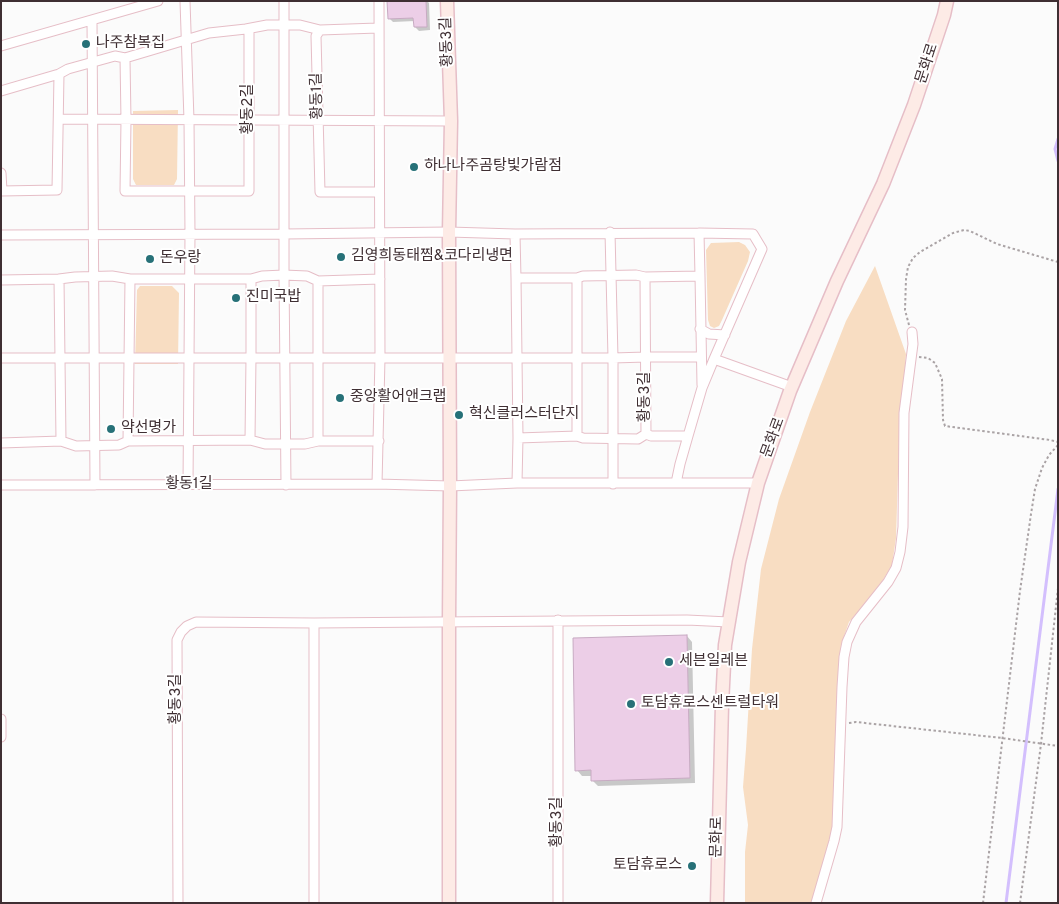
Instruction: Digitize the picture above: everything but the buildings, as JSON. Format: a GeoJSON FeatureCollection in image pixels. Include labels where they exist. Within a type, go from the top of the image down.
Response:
{"type":"FeatureCollection","features":[{"type":"Feature","properties":{"kind":"street"},"geometry":{"type":"LineString","coordinates":[[1,46],[158,1]]}},
{"type":"Feature","properties":{"kind":"street"},"geometry":{"type":"LineString","coordinates":[[185,1],[190,234],[188,484]]}},
{"type":"Feature","properties":{"kind":"street"},"geometry":{"type":"LineString","coordinates":[[284,1],[286,485]]}},
{"type":"Feature","properties":{"kind":"street"},"geometry":{"type":"LineString","coordinates":[[377,484],[380,358],[379,1]]}},
{"type":"Feature","properties":{"kind":"street","name":"황동3길"},"geometry":{"type":"LineString","coordinates":[[446,1],[451,121],[449,903]]}},
{"type":"Feature","properties":{"kind":"street","name":"문화로"},"geometry":{"type":"LineString","coordinates":[[717,903],[725,645],[739,562],[758,483],[792,387],[837,281],[883,184],[914,105],[947,1]]}},
{"type":"Feature","properties":{"kind":"street"},"geometry":{"type":"LineString","coordinates":[[92,20],[95,485]]}},
{"type":"Feature","properties":{"kind":"street"},"geometry":{"type":"LineString","coordinates":[[1,91],[92,62],[114,56],[125,58],[209,33],[267,25],[300,25],[320,30],[378,28]]}},
{"type":"Feature","properties":{"kind":"street","name":"황동2길"},"geometry":{"type":"LineString","coordinates":[[125,58],[125,191],[249,191],[249,32],[246,29]]}},
{"type":"Feature","properties":{"kind":"street","name":"황동1길"},"geometry":{"type":"LineString","coordinates":[[320,30],[316,36],[320,192],[379,192]]}},
{"type":"Feature","properties":{"kind":"street"},"geometry":{"type":"LineString","coordinates":[[1,173],[2,191],[57,190],[59,74]]}},
{"type":"Feature","properties":{"kind":"street"},"geometry":{"type":"LineString","coordinates":[[59,119],[451,121]]}},
{"type":"Feature","properties":{"kind":"street"},"geometry":{"type":"LineString","coordinates":[[1,235],[380,232],[753,234],[762,250],[702,388],[676,484]]}},
{"type":"Feature","properties":{"kind":"street"},"geometry":{"type":"LineString","coordinates":[[610,232],[613,484]]}},
{"type":"Feature","properties":{"kind":"street"},"geometry":{"type":"LineString","coordinates":[[699,233],[702,388]]}},
{"type":"Feature","properties":{"kind":"street"},"geometry":{"type":"LineString","coordinates":[[515,234],[517,483]]}},
{"type":"Feature","properties":{"kind":"street"},"geometry":{"type":"LineString","coordinates":[[1,280],[94,276],[130,279],[250,279],[262,276],[284,275],[308,276],[318,281],[380,279]]}},
{"type":"Feature","properties":{"kind":"street"},"geometry":{"type":"LineString","coordinates":[[516,278],[577,278],[582,276],[611,275],[645,277],[700,276]]}},
{"type":"Feature","properties":{"kind":"street","name":"황동3길"},"geometry":{"type":"LineString","coordinates":[[645,277],[646,434],[651,436],[688,436]]}},
{"type":"Feature","properties":{"kind":"street"},"geometry":{"type":"LineString","coordinates":[[577,278],[577,436]]}},
{"type":"Feature","properties":{"kind":"street"},"geometry":{"type":"LineString","coordinates":[[59,279],[61,441]]}},
{"type":"Feature","properties":{"kind":"street"},"geometry":{"type":"LineString","coordinates":[[128,441],[130,279]]}},
{"type":"Feature","properties":{"kind":"street"},"geometry":{"type":"LineString","coordinates":[[250,279],[250,440]]}},
{"type":"Feature","properties":{"kind":"street"},"geometry":{"type":"LineString","coordinates":[[318,281],[318,442]]}},
{"type":"Feature","properties":{"kind":"street"},"geometry":{"type":"LineString","coordinates":[[700,329],[709,334],[725,335]]}},
{"type":"Feature","properties":{"kind":"street"},"geometry":{"type":"LineString","coordinates":[[816,903],[837,827],[840,724],[844,657],[847,642],[856,622],[888,582],[896,568],[900,552],[903,526],[904,412],[912,357],[912,332]]}},
{"type":"Feature","properties":{"kind":"street"},"geometry":{"type":"LineString","coordinates":[[1,358],[701,357]]}},
{"type":"Feature","properties":{"kind":"street"},"geometry":{"type":"LineString","coordinates":[[714,359],[792,387]]}},
{"type":"Feature","properties":{"kind":"street"},"geometry":{"type":"LineString","coordinates":[[518,438],[577,436],[583,438],[638,439],[646,434]]}},
{"type":"Feature","properties":{"kind":"street"},"geometry":{"type":"LineString","coordinates":[[1,443],[61,441],[76,446],[95,446],[119,445],[128,441],[250,440],[265,444],[306,444],[378,441]]}},
{"type":"Feature","properties":{"kind":"street"},"geometry":{"type":"LineString","coordinates":[[450,486],[517,483],[758,483]]}},
{"type":"Feature","properties":{"kind":"street","name":"황동1길"},"geometry":{"type":"LineString","coordinates":[[1,485],[377,484],[450,486]]}},
{"type":"Feature","properties":{"kind":"street","name":"황동3길"},"geometry":{"type":"LineString","coordinates":[[558,620],[558,903]]}},
{"type":"Feature","properties":{"kind":"street","name":"황동3길"},"geometry":{"type":"LineString","coordinates":[[178,903],[177,640],[187,626],[196,622],[687,620],[729,622]]}},
{"type":"Feature","properties":{"kind":"street"},"geometry":{"type":"LineString","coordinates":[[314,623],[314,903]]}},
{"type":"Feature","properties":{"kind":"street"},"geometry":{"type":"LineString","coordinates":[[1,719],[1,737]]}},
{"type":"Feature","properties":{"kind":"path"},"geometry":{"type":"LineString","coordinates":[[912,332],[904,310],[908,267],[913,258],[920,252],[953,233],[964,230],[970,231],[998,244],[1058,262]]}},
{"type":"Feature","properties":{"kind":"path"},"geometry":{"type":"LineString","coordinates":[[912,357],[928,358],[935,363],[942,379],[943,420],[945,426],[1050,440],[1058,444],[1042,468],[1036,488],[1020,592],[983,903]]}},
{"type":"Feature","properties":{"kind":"path"},"geometry":{"type":"LineString","coordinates":[[1020,903],[1041,744],[1058,588]]}},
{"type":"Feature","properties":{"kind":"path"},"geometry":{"type":"LineString","coordinates":[[840,724],[856,722],[1058,746]]}},
{"type":"Feature","properties":{"kind":"shaded area"},"geometry":{"type":"Polygon","coordinates":[[[178,110],[177,179],[174,185],[136,185],[133,179],[133,111],[178,110]]]}},
{"type":"Feature","properties":{"kind":"shaded area"},"geometry":{"type":"Polygon","coordinates":[[[739,242],[745,245],[750,252],[748,261],[719,326],[714,328],[710,326],[708,320],[706,250],[711,243],[739,242]]]}},
{"type":"Feature","properties":{"kind":"shaded area"},"geometry":{"type":"Polygon","coordinates":[[[875,266],[906,354],[896,538],[892,565],[877,590],[849,622],[841,645],[837,703],[834,825],[812,903],[745,903],[745,852],[748,825],[743,787],[752,649],[761,569],[779,499],[810,412],[846,321],[875,266]]]}},
{"type":"Feature","properties":{"kind":"shaded area"},"geometry":{"type":"Polygon","coordinates":[[[140,286],[172,286],[179,293],[178,364],[135,364],[137,290],[140,286]]]}},
{"type":"Feature","properties":{"kind":"waterway"},"geometry":{"type":"LineString","coordinates":[[1058,139],[1055,149],[1058,161]]}},
{"type":"Feature","properties":{"kind":"waterway"},"geometry":{"type":"LineString","coordinates":[[1006,903],[1058,489]]}},
{"type":"Feature","properties":{"kind":"place","name":"나주참복집"},"geometry":{"type":"Point","coordinates":[86,44]}},
{"type":"Feature","properties":{"kind":"place","name":"하나나주곰탕빛가람점"},"geometry":{"type":"Point","coordinates":[414,167]}},
{"type":"Feature","properties":{"kind":"place","name":"김영희동태찜&코다리냉면"},"geometry":{"type":"Point","coordinates":[341,257]}},
{"type":"Feature","properties":{"kind":"place","name":"돈우랑"},"geometry":{"type":"Point","coordinates":[150,259]}},
{"type":"Feature","properties":{"kind":"place","name":"진미국밥"},"geometry":{"type":"Point","coordinates":[236,298]}},
{"type":"Feature","properties":{"kind":"place","name":"중앙활어앤크랩"},"geometry":{"type":"Point","coordinates":[340,398]}},
{"type":"Feature","properties":{"kind":"place","name":"혁신클러스터단지"},"geometry":{"type":"Point","coordinates":[459,415]}},
{"type":"Feature","properties":{"kind":"place","name":"약선명가"},"geometry":{"type":"Point","coordinates":[111,429]}},
{"type":"Feature","properties":{"kind":"place","name":"세븐일레븐"},"geometry":{"type":"Point","coordinates":[669,662]}},
{"type":"Feature","properties":{"kind":"place","name":"토담휴로스센트럴타워"},"geometry":{"type":"Point","coordinates":[631,704]}},
{"type":"Feature","properties":{"kind":"place","name":"토담휴로스"},"geometry":{"type":"Point","coordinates":[692,866]}}]}
